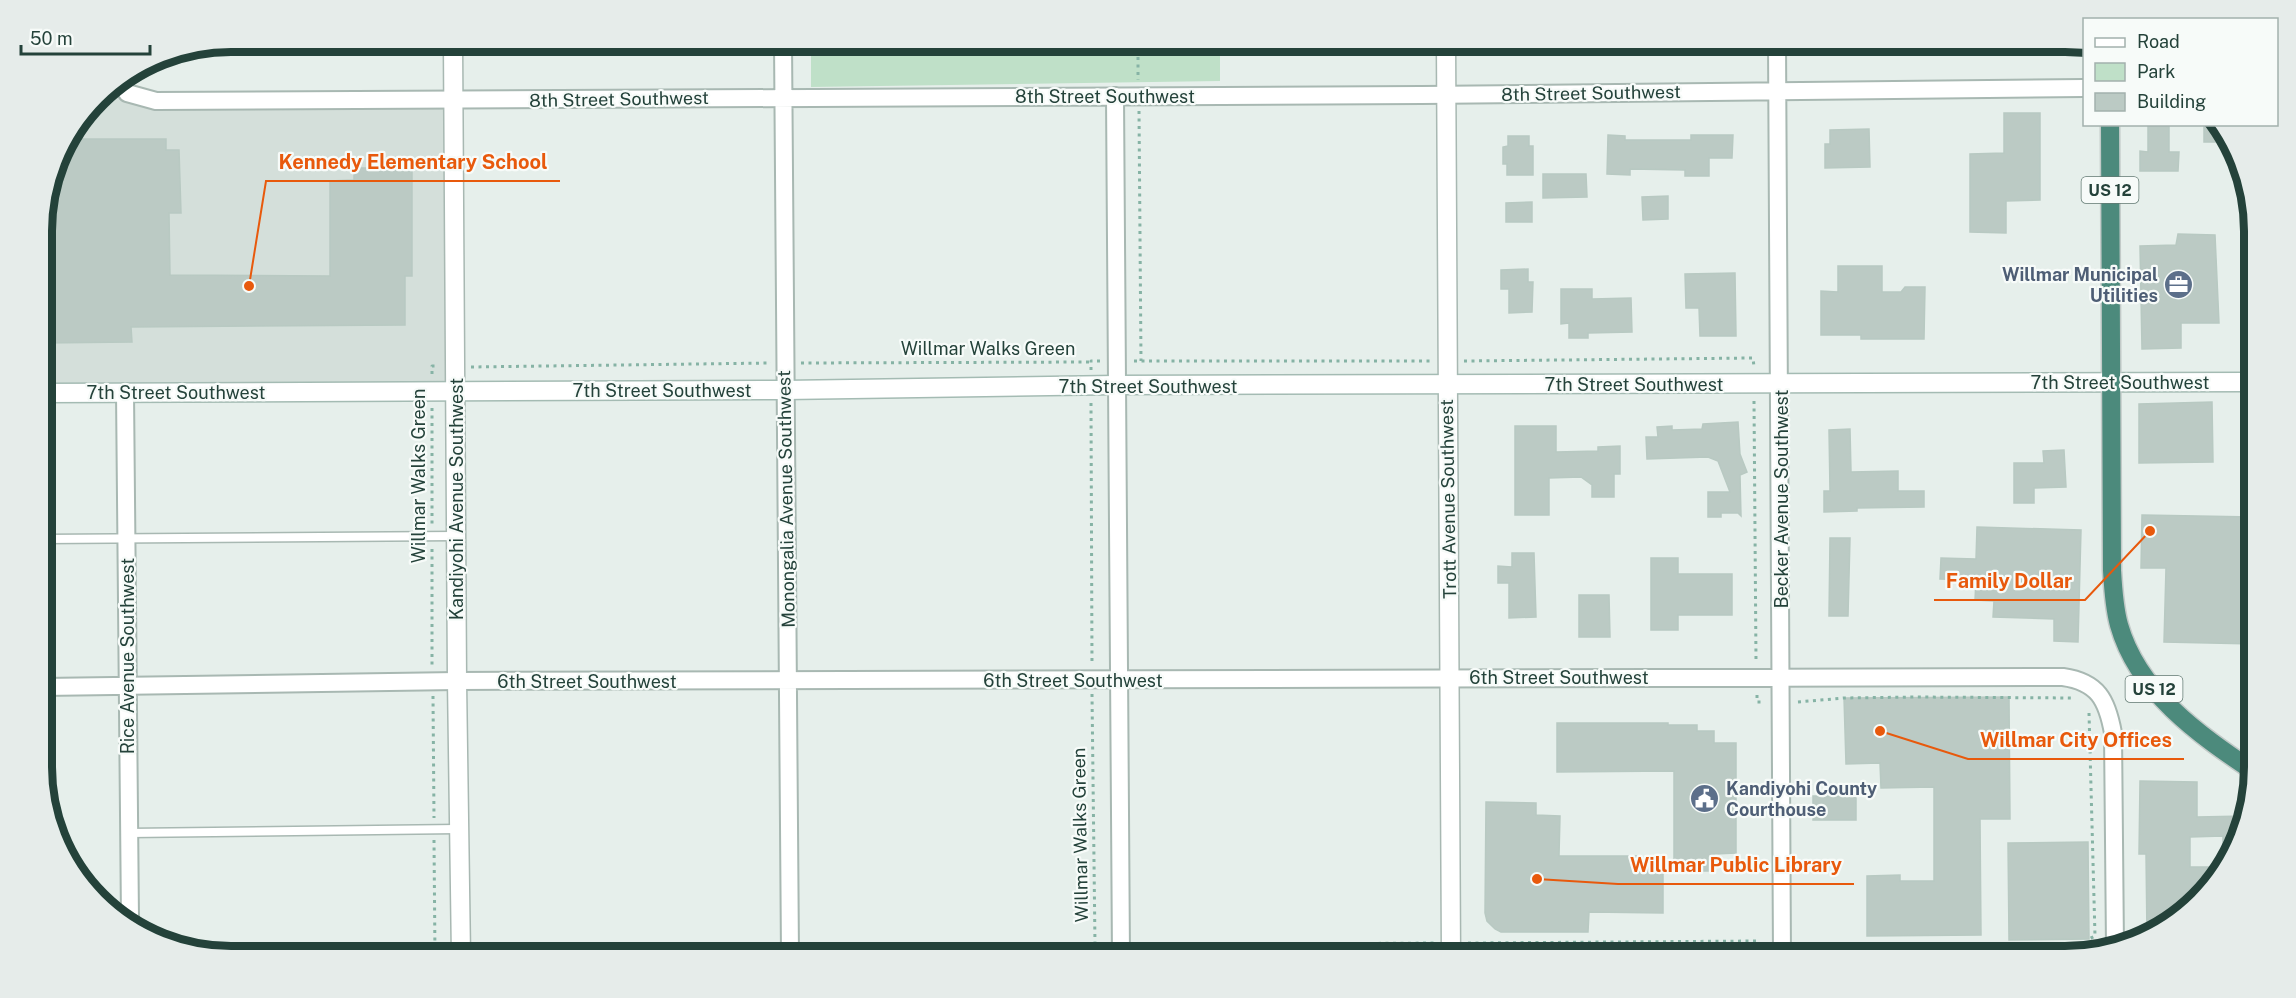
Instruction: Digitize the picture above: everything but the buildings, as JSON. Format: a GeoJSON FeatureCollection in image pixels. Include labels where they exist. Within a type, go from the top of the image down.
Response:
{"type":"FeatureCollection","features":[{"type":"Feature","properties":{"kind":"highway","name":"US 12"},"geometry":{"type":"LineString","coordinates":[[2110,126],[2114,597],[2128,647],[2141,672],[2158,694],[2188,723],[2244,764]]}},
{"type":"Feature","properties":{"kind":"main road","name":"Kandiyohi Avenue Southwest"},"geometry":{"type":"LineString","coordinates":[[453,52],[461,946]]}},
{"type":"Feature","properties":{"kind":"main road","name":"Trott Avenue Southwest"},"geometry":{"type":"LineString","coordinates":[[1446,52],[1451,945]]}},
{"type":"Feature","properties":{"kind":"main road","name":"7th Street Southwest"},"geometry":{"type":"LineString","coordinates":[[53,393],[785,390],[1091,385],[2244,382]]}},
{"type":"Feature","properties":{"kind":"street","name":"Monongalia Avenue Southwest"},"geometry":{"type":"LineString","coordinates":[[783,52],[790,946]]}},
{"type":"Feature","properties":{"kind":"street","name":"Becker Avenue Southwest"},"geometry":{"type":"LineString","coordinates":[[1778,52],[1782,945]]}},
{"type":"Feature","properties":{"kind":"street","name":"8th Street Southwest"},"geometry":{"type":"LineString","coordinates":[[126,88],[156,101],[1447,95],[2083,88]]}},
{"type":"Feature","properties":{"kind":"street"},"geometry":{"type":"LineString","coordinates":[[1114,96],[1121,946]]}},
{"type":"Feature","properties":{"kind":"street","name":"Rice Avenue Southwest"},"geometry":{"type":"LineString","coordinates":[[125,392],[130,914]]}},
{"type":"Feature","properties":{"kind":"street","name":"6th Street Southwest"},"geometry":{"type":"LineString","coordinates":[[52,687],[457,681],[1092,681],[1450,677],[2051,676],[2076,679],[2098,692],[2108,711],[2113,733],[2115,938]]}},
{"type":"Feature","properties":{"kind":"lane"},"geometry":{"type":"LineString","coordinates":[[52,540],[456,536]]}},
{"type":"Feature","properties":{"kind":"lane"},"geometry":{"type":"LineString","coordinates":[[129,833],[459,829]]}},
{"type":"Feature","properties":{"kind":"path"},"geometry":{"type":"LineString","coordinates":[[1138,52],[1141,361]]}},
{"type":"Feature","properties":{"kind":"path","name":"Willmar Walks Green"},"geometry":{"type":"LineString","coordinates":[[435,946],[432,366],[1091,361],[1095,945],[1098,946]]}},
{"type":"Feature","properties":{"kind":"path","name":"Willmar Walks Green"},"geometry":{"type":"LineString","coordinates":[[1612,945],[1756,941],[1756,945]]}},
{"type":"Feature","properties":{"kind":"shaded area"},"geometry":{"type":"Polygon","coordinates":[[[125,88],[127,93],[454,101],[455,390],[53,393],[54,208],[66,163],[89,122],[125,88]]]}},
{"type":"Feature","properties":{"kind":"green space"},"geometry":{"type":"Polygon","coordinates":[[[811,52],[1220,52],[1220,81],[811,87],[811,52]]]}},
{"type":"Feature","properties":{"kind":"place","name":"Willmar Municipal Utilities"},"geometry":{"type":"Point","coordinates":[2179,284]}},
{"type":"Feature","properties":{"kind":"place","name":"Kennedy Elementary School"},"geometry":{"type":"Point","coordinates":[249,286]}},
{"type":"Feature","properties":{"kind":"place","name":"Family Dollar"},"geometry":{"type":"Point","coordinates":[2150,531]}},
{"type":"Feature","properties":{"kind":"place","name":"Willmar City Offices"},"geometry":{"type":"Point","coordinates":[1880,731]}},
{"type":"Feature","properties":{"kind":"place","name":"Kandiyohi County Courthouse"},"geometry":{"type":"Point","coordinates":[1705,798]}},
{"type":"Feature","properties":{"kind":"place","name":"Willmar Public Library"},"geometry":{"type":"Point","coordinates":[1537,879]}}]}
